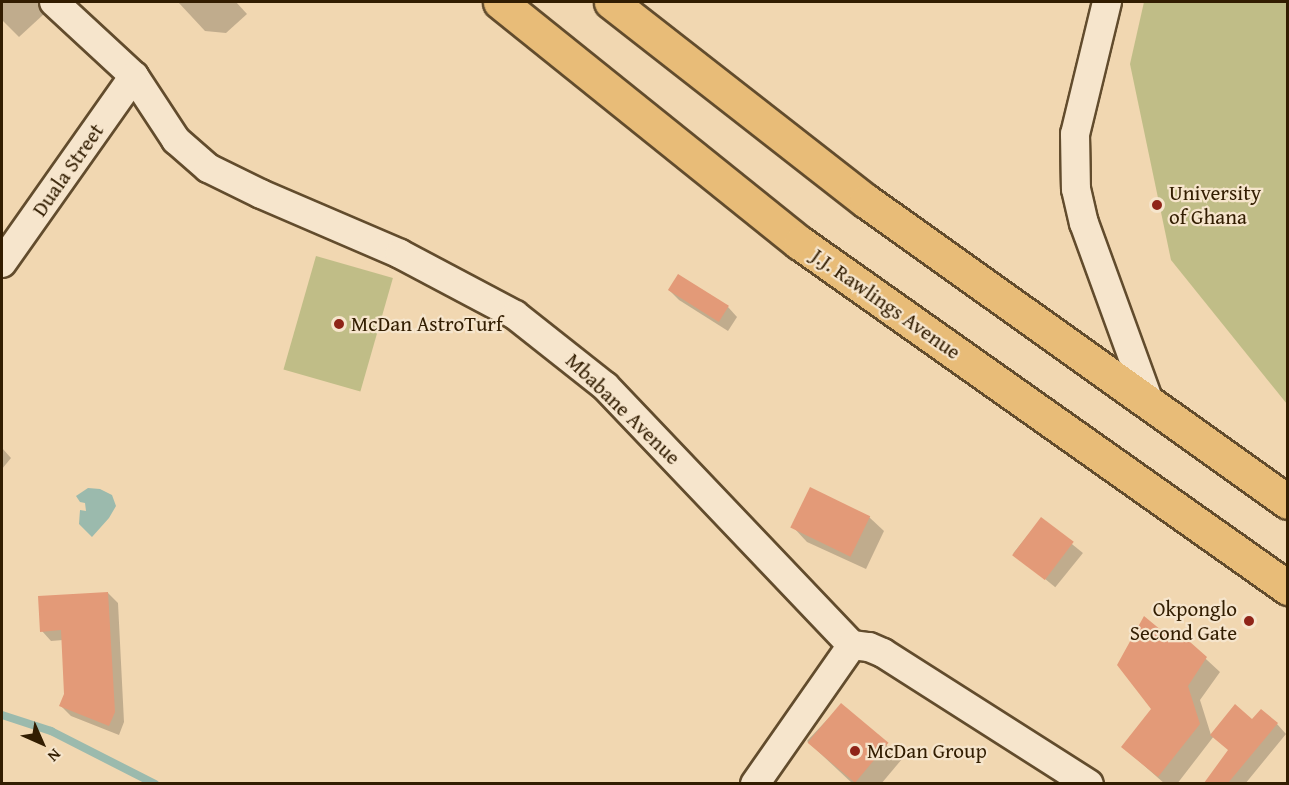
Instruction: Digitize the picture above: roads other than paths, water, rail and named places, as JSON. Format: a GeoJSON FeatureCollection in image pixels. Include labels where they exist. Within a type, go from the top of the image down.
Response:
{"type":"FeatureCollection","features":[{"type":"Feature","properties":{"kind":"highway","name":"J.J. Rawlings Avenue"},"geometry":{"type":"LineString","coordinates":[[500,2],[800,243],[1287,588]]}},
{"type":"Feature","properties":{"kind":"highway"},"geometry":{"type":"LineString","coordinates":[[611,2],[866,201],[1151,407],[1287,502]]}},
{"type":"Feature","properties":{"kind":"street","name":"Mbabane Avenue"},"geometry":{"type":"LineString","coordinates":[[54,2],[134,76],[176,140],[208,168],[261,194],[400,254],[515,315],[558,347],[605,386],[852,645]]}},
{"type":"Feature","properties":{"kind":"street"},"geometry":{"type":"LineString","coordinates":[[1107,2],[1075,134],[1076,189],[1084,223],[1151,407]]}},
{"type":"Feature","properties":{"kind":"street","name":"Duala Street"},"geometry":{"type":"LineString","coordinates":[[2,263],[134,76]]}},
{"type":"Feature","properties":{"kind":"street"},"geometry":{"type":"LineString","coordinates":[[756,783],[852,645],[869,647],[883,653],[1089,783]]}},
{"type":"Feature","properties":{"kind":"waterway"},"geometry":{"type":"LineString","coordinates":[[2,715],[51,731],[155,784]]}},
{"type":"Feature","properties":{"kind":"place","name":"University of Ghana"},"geometry":{"type":"Point","coordinates":[1157,205]}},
{"type":"Feature","properties":{"kind":"place","name":"McDan AstroTurf"},"geometry":{"type":"Point","coordinates":[339,324]}},
{"type":"Feature","properties":{"kind":"place","name":"Okponglo Second Gate"},"geometry":{"type":"Point","coordinates":[1249,621]}},
{"type":"Feature","properties":{"kind":"place","name":"McDan Group"},"geometry":{"type":"Point","coordinates":[855,751]}}]}
